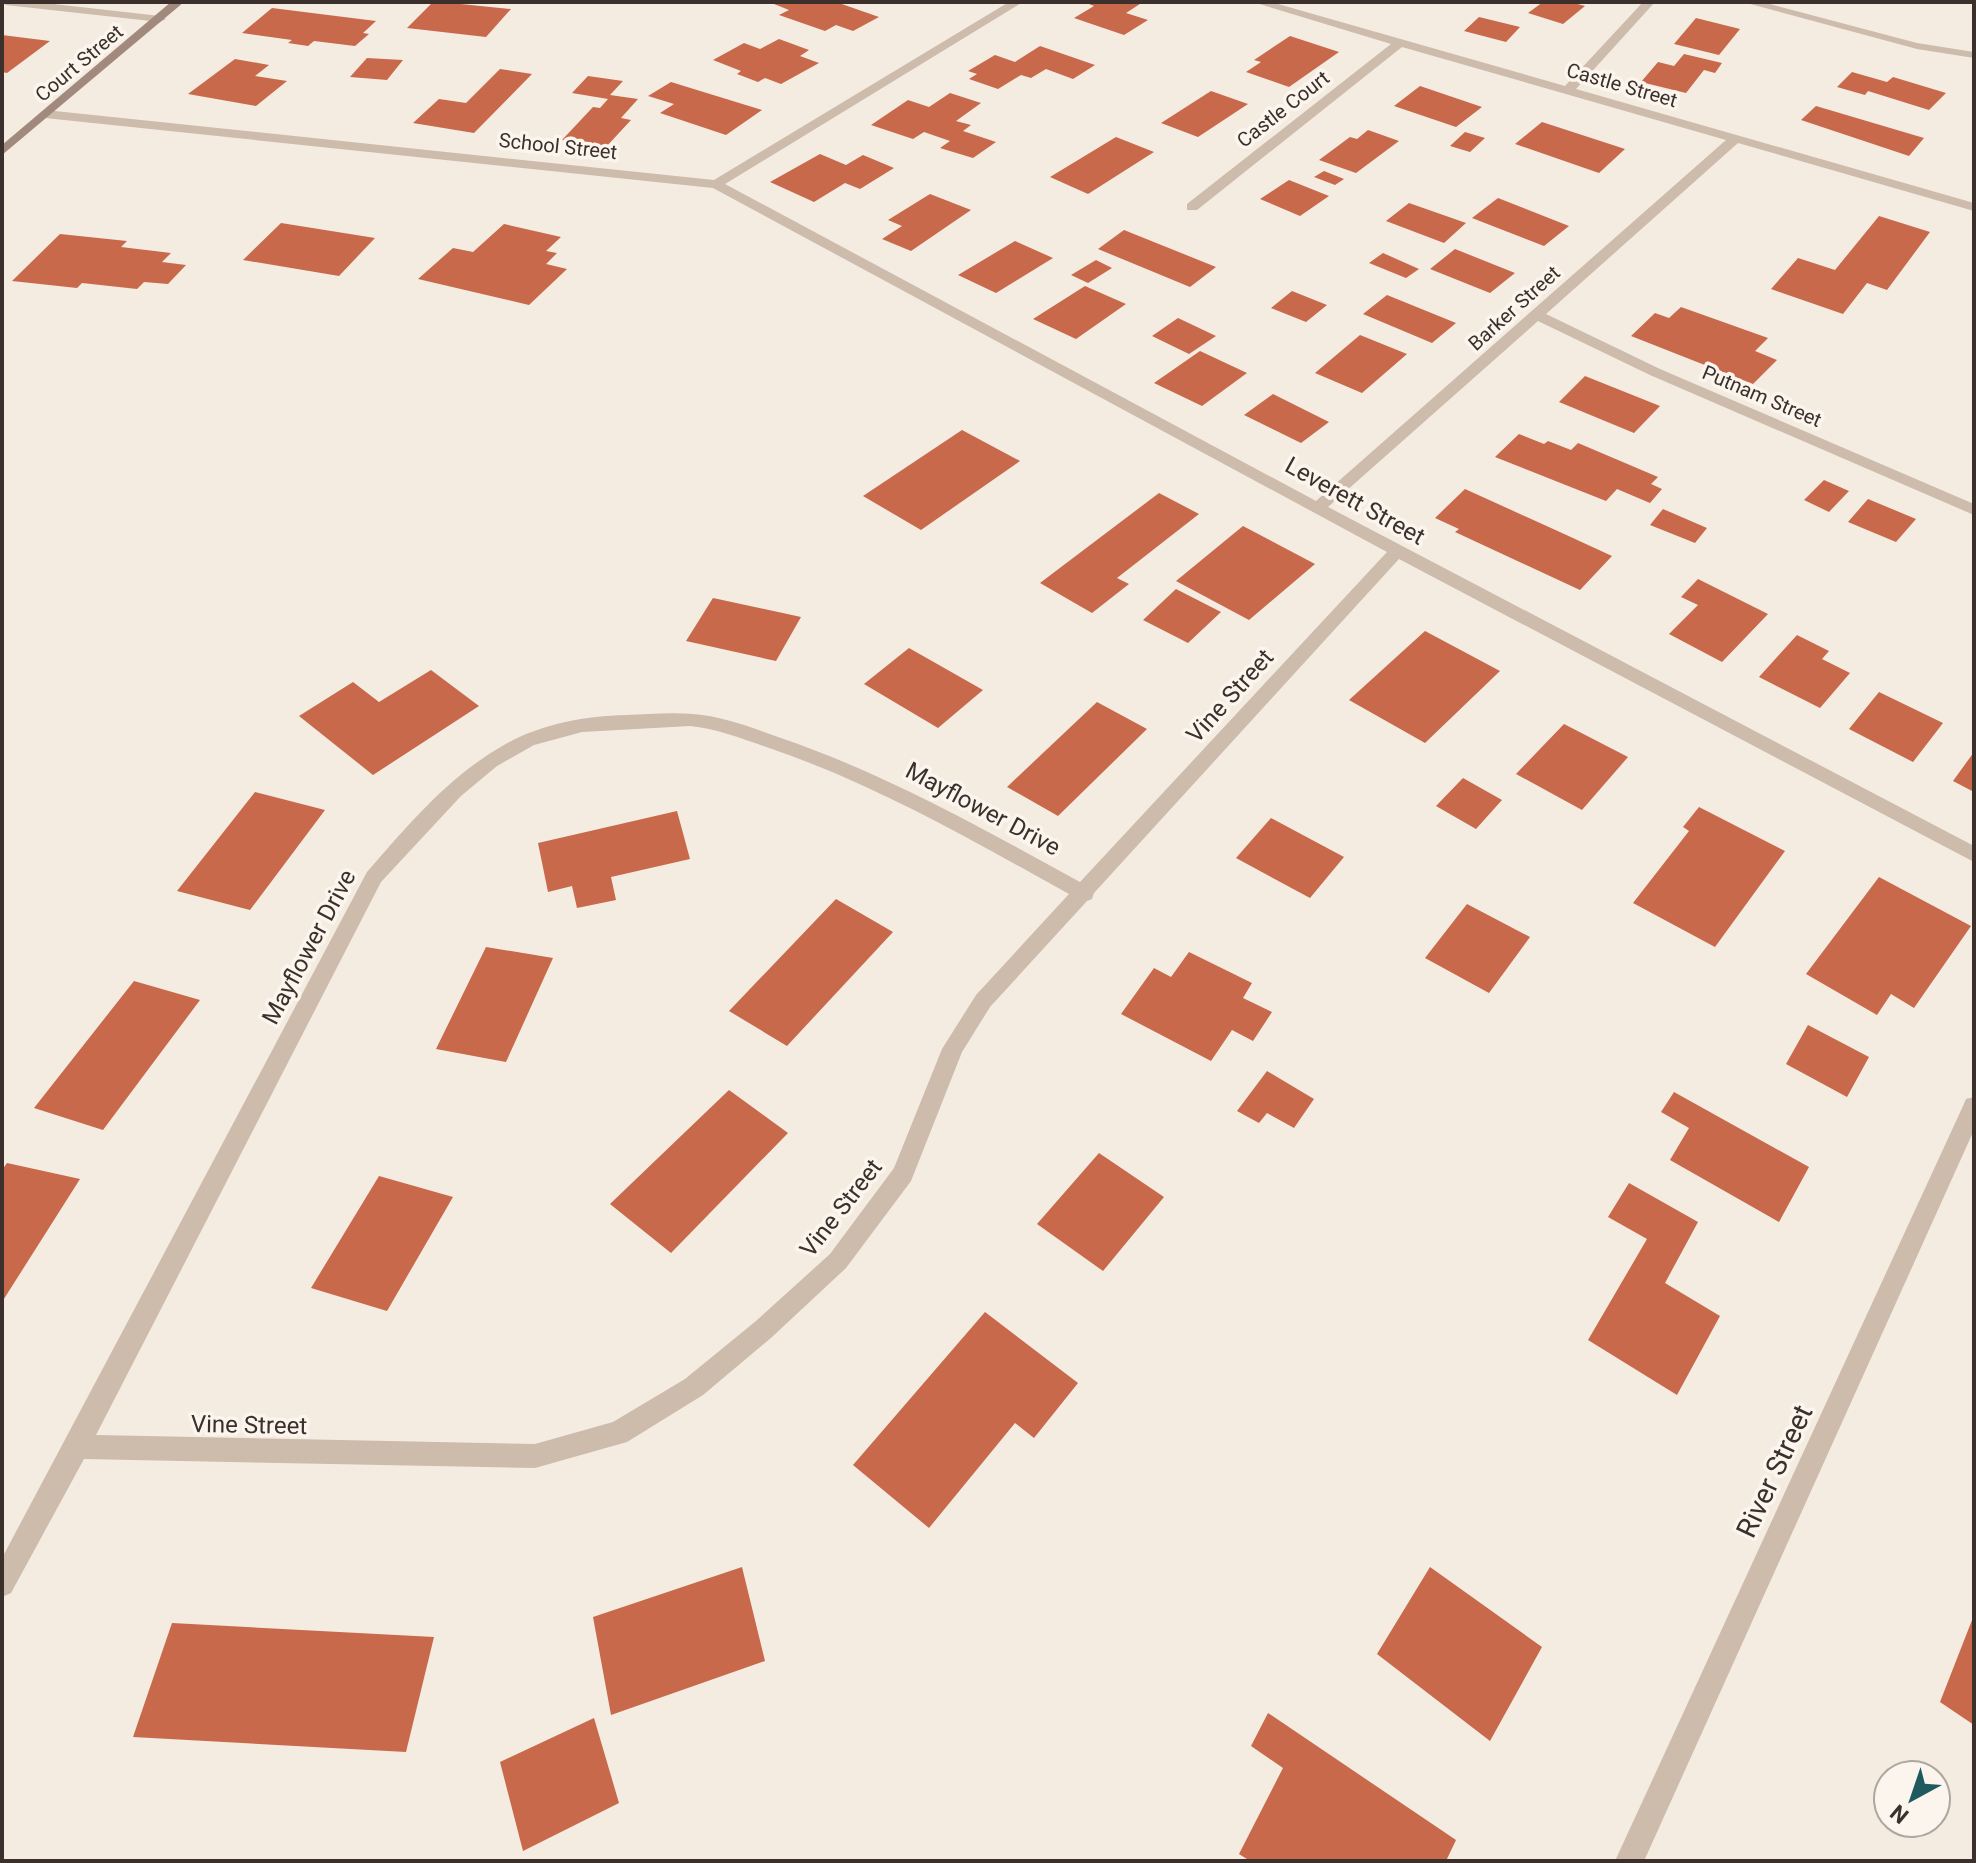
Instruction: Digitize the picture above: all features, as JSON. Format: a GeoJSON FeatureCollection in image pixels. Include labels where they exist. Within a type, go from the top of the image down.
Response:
{"type":"FeatureCollection","features":[{"type":"Feature","properties":{"kind":"main road","name":"Court Street"},"geometry":{"type":"LineString","coordinates":[[2,151],[178,2]]}},
{"type":"Feature","properties":{"kind":"street"},"geometry":{"type":"LineString","coordinates":[[6,2],[160,19]]}},
{"type":"Feature","properties":{"kind":"street"},"geometry":{"type":"LineString","coordinates":[[716,184],[1017,2]]}},
{"type":"Feature","properties":{"kind":"street","name":"Castle Street"},"geometry":{"type":"LineString","coordinates":[[1259,2],[1974,207]]}},
{"type":"Feature","properties":{"kind":"street"},"geometry":{"type":"LineString","coordinates":[[1568,90],[1649,2]]}},
{"type":"Feature","properties":{"kind":"street"},"geometry":{"type":"LineString","coordinates":[[1749,2],[1917,46],[1974,55]]}},
{"type":"Feature","properties":{"kind":"street","name":"Castle Court"},"geometry":{"type":"LineString","coordinates":[[1192,207],[1399,43]]}},
{"type":"Feature","properties":{"kind":"street"},"geometry":{"type":"LineString","coordinates":[[1917,46],[1972,70]]}},
{"type":"Feature","properties":{"kind":"street","name":"School Street"},"geometry":{"type":"LineString","coordinates":[[45,114],[716,184]]}},
{"type":"Feature","properties":{"kind":"street","name":"Barker Street"},"geometry":{"type":"LineString","coordinates":[[1318,508],[1736,138]]}},
{"type":"Feature","properties":{"kind":"street","name":"Leverett Street"},"geometry":{"type":"LineString","coordinates":[[716,184],[1397,551],[1974,855]]}},
{"type":"Feature","properties":{"kind":"street","name":"Putnam Street"},"geometry":{"type":"LineString","coordinates":[[1536,314],[1655,372],[1974,510]]}},
{"type":"Feature","properties":{"kind":"street","name":"Vine Street"},"geometry":{"type":"LineString","coordinates":[[77,1447],[535,1456],[618,1433],[694,1387],[764,1329],[838,1261],[903,1174],[953,1049],[983,1001],[1085,894],[1397,551]]}},
{"type":"Feature","properties":{"kind":"street","name":"Mayflower Drive"},"geometry":{"type":"LineString","coordinates":[[2,1584],[77,1447],[374,877],[421,822],[471,778],[512,748],[571,726],[621,721],[697,721],[812,756],[883,784],[1085,894]]}},
{"type":"Feature","properties":{"kind":"street","name":"River Street"},"geometry":{"type":"LineString","coordinates":[[1629,1861],[1974,1106]]}},
{"type":"Feature","properties":{"kind":"building"},"geometry":{"type":"Polygon","coordinates":[[[433,2],[511,9],[486,37],[407,28],[433,2]]]}},
{"type":"Feature","properties":{"kind":"building"},"geometry":{"type":"Polygon","coordinates":[[[769,2],[836,2],[879,17],[853,31],[836,25],[825,31],[779,15],[789,10],[769,2]]]}},
{"type":"Feature","properties":{"kind":"building"},"geometry":{"type":"Polygon","coordinates":[[[1084,2],[1143,2],[1126,13],[1148,20],[1124,35],[1074,18],[1094,6],[1084,2]]]}},
{"type":"Feature","properties":{"kind":"building"},"geometry":{"type":"Polygon","coordinates":[[[1543,2],[1570,2],[1585,6],[1563,24],[1528,13],[1543,2]]]}},
{"type":"Feature","properties":{"kind":"building"},"geometry":{"type":"Polygon","coordinates":[[[272,8],[376,21],[363,33],[369,34],[355,46],[314,41],[308,46],[288,43],[292,40],[242,33],[272,8]]]}},
{"type":"Feature","properties":{"kind":"building"},"geometry":{"type":"Polygon","coordinates":[[[1479,17],[1520,27],[1506,42],[1464,31],[1479,17]]]}},
{"type":"Feature","properties":{"kind":"building"},"geometry":{"type":"Polygon","coordinates":[[[1696,18],[1740,29],[1719,55],[1674,44],[1696,18]]]}},
{"type":"Feature","properties":{"kind":"building"},"geometry":{"type":"Polygon","coordinates":[[[2,35],[50,41],[7,73],[2,72],[2,35]]]}},
{"type":"Feature","properties":{"kind":"building"},"geometry":{"type":"Polygon","coordinates":[[[1290,36],[1339,52],[1289,87],[1246,72],[1261,62],[1254,60],[1290,36]]]}},
{"type":"Feature","properties":{"kind":"building"},"geometry":{"type":"Polygon","coordinates":[[[779,39],[809,50],[800,56],[819,63],[781,84],[765,78],[758,82],[737,74],[741,71],[713,60],[744,43],[760,49],[779,39]]]}},
{"type":"Feature","properties":{"kind":"building"},"geometry":{"type":"Polygon","coordinates":[[[1040,46],[1095,65],[1073,79],[1046,69],[1031,78],[1021,75],[998,89],[969,79],[977,74],[968,71],[995,55],[1015,62],[1040,46]]]}},
{"type":"Feature","properties":{"kind":"building"},"geometry":{"type":"Polygon","coordinates":[[[1684,54],[1722,63],[1715,73],[1704,70],[1686,93],[1641,82],[1658,62],[1674,66],[1684,54]]]}},
{"type":"Feature","properties":{"kind":"building"},"geometry":{"type":"Polygon","coordinates":[[[367,58],[403,60],[387,80],[350,77],[367,58]]]}},
{"type":"Feature","properties":{"kind":"building"},"geometry":{"type":"Polygon","coordinates":[[[235,59],[269,65],[255,76],[287,81],[256,106],[188,94],[235,59]]]}},
{"type":"Feature","properties":{"kind":"building"},"geometry":{"type":"Polygon","coordinates":[[[500,69],[532,74],[474,133],[413,123],[439,99],[466,103],[500,69]]]}},
{"type":"Feature","properties":{"kind":"building"},"geometry":{"type":"Polygon","coordinates":[[[1852,72],[1887,82],[1893,77],[1946,93],[1929,110],[1868,91],[1865,95],[1837,87],[1852,72]]]}},
{"type":"Feature","properties":{"kind":"building"},"geometry":{"type":"Polygon","coordinates":[[[588,76],[623,81],[610,95],[638,99],[621,118],[631,120],[606,147],[562,140],[593,107],[600,108],[608,99],[572,93],[588,76]]]}},
{"type":"Feature","properties":{"kind":"building"},"geometry":{"type":"Polygon","coordinates":[[[671,82],[762,110],[726,135],[660,113],[674,104],[648,96],[671,82]]]}},
{"type":"Feature","properties":{"kind":"building"},"geometry":{"type":"Polygon","coordinates":[[[1420,86],[1482,107],[1456,127],[1394,106],[1420,86]]]}},
{"type":"Feature","properties":{"kind":"building"},"geometry":{"type":"Polygon","coordinates":[[[1211,91],[1248,104],[1198,137],[1161,123],[1211,91]]]}},
{"type":"Feature","properties":{"kind":"building"},"geometry":{"type":"Polygon","coordinates":[[[950,93],[981,103],[956,121],[971,125],[963,131],[996,142],[973,158],[940,148],[950,141],[924,132],[913,139],[871,125],[908,100],[929,107],[950,93]]]}},
{"type":"Feature","properties":{"kind":"building"},"geometry":{"type":"Polygon","coordinates":[[[1816,106],[1924,138],[1909,156],[1801,120],[1816,106]]]}},
{"type":"Feature","properties":{"kind":"building"},"geometry":{"type":"Polygon","coordinates":[[[1542,122],[1625,149],[1599,173],[1515,144],[1542,122]]]}},
{"type":"Feature","properties":{"kind":"building"},"geometry":{"type":"Polygon","coordinates":[[[1368,130],[1399,141],[1356,173],[1319,160],[1350,137],[1357,139],[1368,130]]]}},
{"type":"Feature","properties":{"kind":"building"},"geometry":{"type":"Polygon","coordinates":[[[1465,132],[1485,138],[1470,152],[1450,146],[1465,132]]]}},
{"type":"Feature","properties":{"kind":"building"},"geometry":{"type":"Polygon","coordinates":[[[1116,137],[1154,152],[1088,194],[1050,177],[1116,137]]]}},
{"type":"Feature","properties":{"kind":"building"},"geometry":{"type":"Polygon","coordinates":[[[820,154],[846,165],[863,155],[894,168],[860,189],[845,183],[814,202],[770,182],[820,154]]]}},
{"type":"Feature","properties":{"kind":"building"},"geometry":{"type":"Polygon","coordinates":[[[1324,171],[1344,179],[1335,185],[1314,177],[1324,171]]]}},
{"type":"Feature","properties":{"kind":"building"},"geometry":{"type":"Polygon","coordinates":[[[1289,180],[1329,196],[1300,216],[1260,199],[1289,180]]]}},
{"type":"Feature","properties":{"kind":"building"},"geometry":{"type":"Polygon","coordinates":[[[930,194],[971,210],[911,251],[882,239],[902,226],[888,220],[930,194]]]}},
{"type":"Feature","properties":{"kind":"building"},"geometry":{"type":"Polygon","coordinates":[[[1498,198],[1569,226],[1544,246],[1472,218],[1498,198]]]}},
{"type":"Feature","properties":{"kind":"building"},"geometry":{"type":"Polygon","coordinates":[[[1409,203],[1466,223],[1444,243],[1386,221],[1409,203]]]}},
{"type":"Feature","properties":{"kind":"building"},"geometry":{"type":"Polygon","coordinates":[[[1879,216],[1930,232],[1887,290],[1867,283],[1843,314],[1771,289],[1798,258],[1835,270],[1879,216]]]}},
{"type":"Feature","properties":{"kind":"building"},"geometry":{"type":"Polygon","coordinates":[[[281,223],[375,238],[339,276],[243,260],[281,223]]]}},
{"type":"Feature","properties":{"kind":"building"},"geometry":{"type":"Polygon","coordinates":[[[504,224],[561,237],[546,251],[557,253],[546,264],[567,269],[529,305],[418,279],[453,248],[473,252],[504,224]]]}},
{"type":"Feature","properties":{"kind":"building"},"geometry":{"type":"Polygon","coordinates":[[[1124,230],[1216,267],[1190,287],[1098,249],[1124,230]]]}},
{"type":"Feature","properties":{"kind":"building"},"geometry":{"type":"Polygon","coordinates":[[[60,234],[127,241],[121,247],[171,253],[162,262],[186,265],[168,284],[144,282],[137,289],[82,283],[77,288],[12,281],[60,234]]]}},
{"type":"Feature","properties":{"kind":"building"},"geometry":{"type":"Polygon","coordinates":[[[1015,241],[1053,258],[996,293],[958,275],[1015,241]]]}},
{"type":"Feature","properties":{"kind":"building"},"geometry":{"type":"Polygon","coordinates":[[[1455,249],[1515,273],[1490,293],[1430,269],[1455,249]]]}},
{"type":"Feature","properties":{"kind":"building"},"geometry":{"type":"Polygon","coordinates":[[[1383,253],[1419,269],[1406,278],[1369,263],[1383,253]]]}},
{"type":"Feature","properties":{"kind":"building"},"geometry":{"type":"Polygon","coordinates":[[[1096,260],[1112,268],[1088,283],[1071,275],[1096,260]]]}},
{"type":"Feature","properties":{"kind":"building"},"geometry":{"type":"Polygon","coordinates":[[[1085,286],[1126,304],[1076,339],[1033,319],[1085,286]]]}},
{"type":"Feature","properties":{"kind":"building"},"geometry":{"type":"Polygon","coordinates":[[[1292,291],[1327,305],[1306,322],[1271,308],[1292,291]]]}},
{"type":"Feature","properties":{"kind":"building"},"geometry":{"type":"Polygon","coordinates":[[[1387,295],[1456,323],[1432,343],[1363,314],[1387,295]]]}},
{"type":"Feature","properties":{"kind":"building"},"geometry":{"type":"Polygon","coordinates":[[[1681,307],[1768,338],[1755,351],[1777,360],[1753,384],[1631,336],[1655,313],[1669,318],[1681,307]]]}},
{"type":"Feature","properties":{"kind":"building"},"geometry":{"type":"Polygon","coordinates":[[[1178,318],[1216,336],[1189,354],[1152,336],[1178,318]]]}},
{"type":"Feature","properties":{"kind":"building"},"geometry":{"type":"Polygon","coordinates":[[[1360,335],[1407,354],[1362,393],[1315,373],[1360,335]]]}},
{"type":"Feature","properties":{"kind":"building"},"geometry":{"type":"Polygon","coordinates":[[[1200,351],[1247,373],[1202,406],[1154,383],[1200,351]]]}},
{"type":"Feature","properties":{"kind":"building"},"geometry":{"type":"Polygon","coordinates":[[[1585,376],[1660,406],[1634,433],[1559,402],[1585,376]]]}},
{"type":"Feature","properties":{"kind":"building"},"geometry":{"type":"Polygon","coordinates":[[[1273,394],[1329,422],[1301,443],[1244,415],[1273,394]]]}},
{"type":"Feature","properties":{"kind":"building"},"geometry":{"type":"Polygon","coordinates":[[[962,430],[1020,461],[921,530],[863,496],[962,430]]]}},
{"type":"Feature","properties":{"kind":"building"},"geometry":{"type":"Polygon","coordinates":[[[1519,434],[1571,450],[1578,443],[1658,477],[1651,484],[1662,489],[1650,503],[1617,489],[1606,501],[1495,457],[1519,434]]]}},
{"type":"Feature","properties":{"kind":"building"},"geometry":{"type":"Polygon","coordinates":[[[1824,480],[1849,491],[1829,512],[1804,500],[1824,480]]]}},
{"type":"Feature","properties":{"kind":"building"},"geometry":{"type":"Polygon","coordinates":[[[1465,489],[1612,556],[1580,590],[1455,532],[1459,529],[1435,518],[1465,489]]]}},
{"type":"Feature","properties":{"kind":"building"},"geometry":{"type":"Polygon","coordinates":[[[1159,493],[1199,514],[1117,578],[1129,584],[1092,613],[1040,583],[1159,493]]]}},
{"type":"Feature","properties":{"kind":"building"},"geometry":{"type":"Polygon","coordinates":[[[1868,499],[1916,519],[1896,542],[1848,522],[1868,499]]]}},
{"type":"Feature","properties":{"kind":"building"},"geometry":{"type":"Polygon","coordinates":[[[1663,509],[1707,528],[1695,543],[1650,525],[1663,509]]]}},
{"type":"Feature","properties":{"kind":"building"},"geometry":{"type":"Polygon","coordinates":[[[1243,526],[1315,564],[1249,620],[1176,581],[1243,526]]]}},
{"type":"Feature","properties":{"kind":"building"},"geometry":{"type":"Polygon","coordinates":[[[1698,579],[1768,614],[1722,662],[1669,634],[1698,605],[1681,597],[1698,579]]]}},
{"type":"Feature","properties":{"kind":"building"},"geometry":{"type":"Polygon","coordinates":[[[1176,589],[1221,612],[1188,643],[1143,620],[1176,589]]]}},
{"type":"Feature","properties":{"kind":"building"},"geometry":{"type":"Polygon","coordinates":[[[713,598],[801,617],[776,661],[686,641],[713,598]]]}},
{"type":"Feature","properties":{"kind":"building"},"geometry":{"type":"Polygon","coordinates":[[[1425,631],[1500,671],[1425,743],[1349,700],[1425,631]]]}},
{"type":"Feature","properties":{"kind":"building"},"geometry":{"type":"Polygon","coordinates":[[[1797,635],[1829,651],[1822,659],[1850,673],[1820,708],[1759,677],[1797,635]]]}},
{"type":"Feature","properties":{"kind":"building"},"geometry":{"type":"Polygon","coordinates":[[[909,648],[983,690],[938,728],[864,684],[909,648]]]}},
{"type":"Feature","properties":{"kind":"building"},"geometry":{"type":"Polygon","coordinates":[[[431,670],[479,706],[373,775],[299,716],[353,682],[379,702],[431,670]]]}},
{"type":"Feature","properties":{"kind":"building"},"geometry":{"type":"Polygon","coordinates":[[[1879,692],[1943,723],[1913,762],[1849,729],[1879,692]]]}},
{"type":"Feature","properties":{"kind":"building"},"geometry":{"type":"Polygon","coordinates":[[[1097,702],[1147,729],[1058,816],[1007,787],[1097,702]]]}},
{"type":"Feature","properties":{"kind":"building"},"geometry":{"type":"Polygon","coordinates":[[[1564,724],[1628,757],[1582,810],[1516,774],[1564,724]]]}},
{"type":"Feature","properties":{"kind":"building"},"geometry":{"type":"Polygon","coordinates":[[[1974,752],[1974,792],[1953,781],[1974,752]]]}},
{"type":"Feature","properties":{"kind":"building"},"geometry":{"type":"Polygon","coordinates":[[[1463,778],[1502,800],[1476,829],[1436,806],[1463,778]]]}},
{"type":"Feature","properties":{"kind":"building"},"geometry":{"type":"Polygon","coordinates":[[[255,792],[325,810],[250,910],[177,891],[255,792]]]}},
{"type":"Feature","properties":{"kind":"building"},"geometry":{"type":"Polygon","coordinates":[[[1699,807],[1785,851],[1715,947],[1633,903],[1689,831],[1683,827],[1699,807]]]}},
{"type":"Feature","properties":{"kind":"building"},"geometry":{"type":"Polygon","coordinates":[[[677,811],[690,859],[611,877],[616,900],[577,908],[572,886],[548,892],[538,843],[677,811]]]}},
{"type":"Feature","properties":{"kind":"building"},"geometry":{"type":"Polygon","coordinates":[[[1271,818],[1344,857],[1310,898],[1236,858],[1271,818]]]}},
{"type":"Feature","properties":{"kind":"building"},"geometry":{"type":"Polygon","coordinates":[[[1879,877],[1971,926],[1914,1008],[1891,994],[1877,1015],[1806,974],[1879,877]]]}},
{"type":"Feature","properties":{"kind":"building"},"geometry":{"type":"Polygon","coordinates":[[[836,899],[893,932],[787,1046],[729,1011],[836,899]]]}},
{"type":"Feature","properties":{"kind":"building"},"geometry":{"type":"Polygon","coordinates":[[[1467,904],[1530,937],[1489,993],[1425,958],[1467,904]]]}},
{"type":"Feature","properties":{"kind":"building"},"geometry":{"type":"Polygon","coordinates":[[[486,947],[553,958],[506,1062],[436,1049],[486,947]]]}},
{"type":"Feature","properties":{"kind":"building"},"geometry":{"type":"Polygon","coordinates":[[[1189,952],[1252,983],[1243,998],[1272,1012],[1253,1041],[1232,1030],[1211,1061],[1121,1014],[1154,968],[1171,977],[1189,952]]]}},
{"type":"Feature","properties":{"kind":"building"},"geometry":{"type":"Polygon","coordinates":[[[134,981],[200,1000],[103,1130],[34,1108],[134,981]]]}},
{"type":"Feature","properties":{"kind":"building"},"geometry":{"type":"Polygon","coordinates":[[[1808,1025],[1869,1057],[1847,1097],[1786,1064],[1808,1025]]]}},
{"type":"Feature","properties":{"kind":"building"},"geometry":{"type":"Polygon","coordinates":[[[1267,1071],[1314,1099],[1294,1128],[1267,1113],[1259,1123],[1237,1111],[1267,1071]]]}},
{"type":"Feature","properties":{"kind":"building"},"geometry":{"type":"Polygon","coordinates":[[[729,1090],[788,1133],[671,1253],[610,1204],[729,1090]]]}},
{"type":"Feature","properties":{"kind":"building"},"geometry":{"type":"Polygon","coordinates":[[[1674,1092],[1809,1167],[1779,1222],[1670,1160],[1689,1128],[1661,1112],[1674,1092]]]}},
{"type":"Feature","properties":{"kind":"building"},"geometry":{"type":"Polygon","coordinates":[[[1099,1153],[1164,1197],[1103,1271],[1037,1224],[1099,1153]]]}},
{"type":"Feature","properties":{"kind":"building"},"geometry":{"type":"Polygon","coordinates":[[[7,1163],[80,1179],[2,1302],[2,1170],[7,1163]]]}},
{"type":"Feature","properties":{"kind":"building"},"geometry":{"type":"Polygon","coordinates":[[[379,1176],[453,1197],[387,1311],[311,1288],[379,1176]]]}},
{"type":"Feature","properties":{"kind":"building"},"geometry":{"type":"Polygon","coordinates":[[[1629,1183],[1698,1222],[1665,1283],[1720,1316],[1677,1395],[1588,1340],[1647,1239],[1608,1217],[1629,1183]]]}},
{"type":"Feature","properties":{"kind":"building"},"geometry":{"type":"Polygon","coordinates":[[[985,1312],[1078,1383],[1034,1438],[1015,1423],[929,1528],[853,1465],[985,1312]]]}},
{"type":"Feature","properties":{"kind":"building"},"geometry":{"type":"Polygon","coordinates":[[[742,1567],[765,1661],[611,1715],[593,1617],[742,1567]]]}},
{"type":"Feature","properties":{"kind":"building"},"geometry":{"type":"Polygon","coordinates":[[[1430,1567],[1542,1647],[1490,1741],[1377,1654],[1430,1567]]]}},
{"type":"Feature","properties":{"kind":"building"},"geometry":{"type":"Polygon","coordinates":[[[1974,1615],[1974,1725],[1940,1702],[1974,1615]]]}},
{"type":"Feature","properties":{"kind":"building"},"geometry":{"type":"Polygon","coordinates":[[[172,1623],[434,1637],[406,1752],[133,1737],[172,1623]]]}},
{"type":"Feature","properties":{"kind":"building"},"geometry":{"type":"Polygon","coordinates":[[[1268,1713],[1456,1840],[1446,1861],[1250,1861],[1239,1854],[1283,1768],[1251,1746],[1268,1713]]]}},
{"type":"Feature","properties":{"kind":"building"},"geometry":{"type":"Polygon","coordinates":[[[594,1718],[619,1803],[523,1851],[500,1762],[594,1718]]]}}]}
